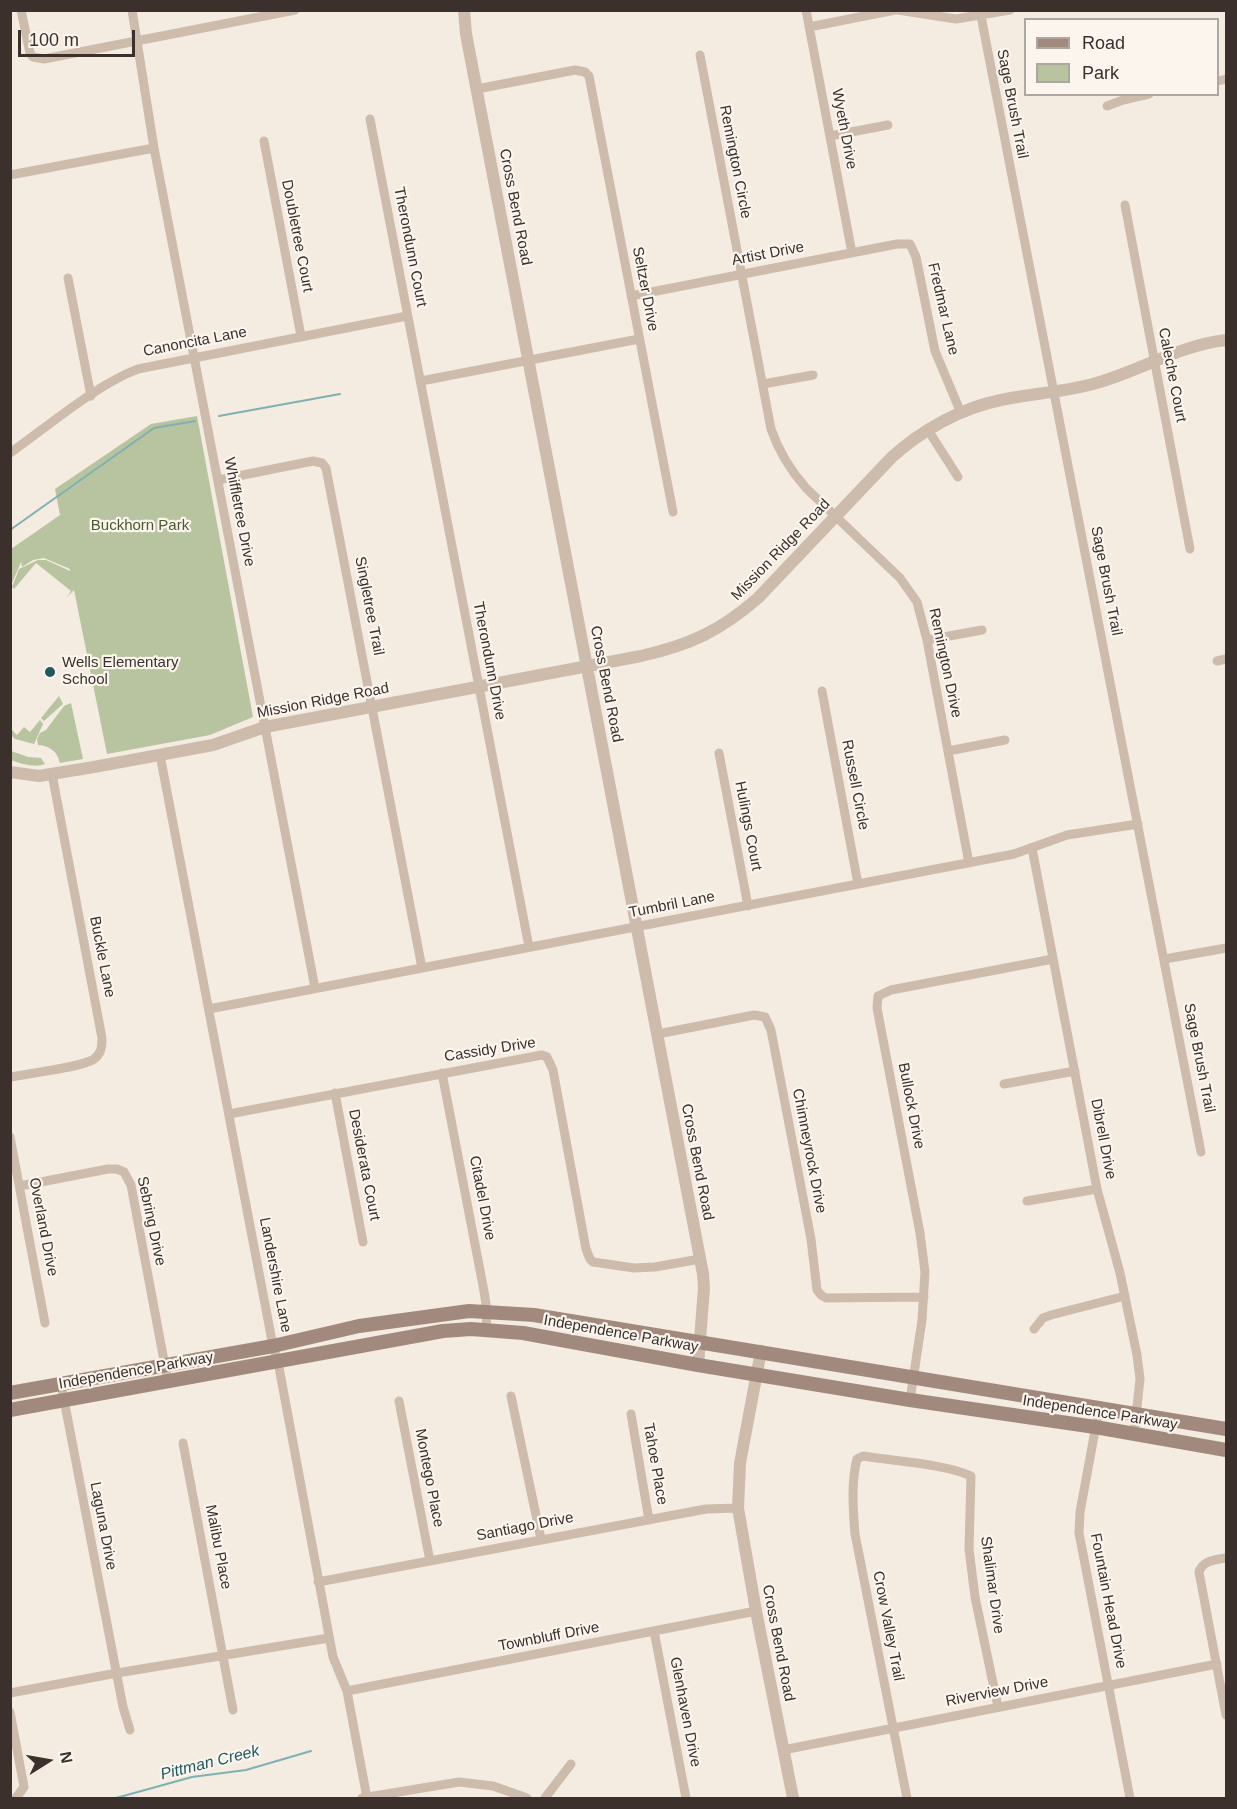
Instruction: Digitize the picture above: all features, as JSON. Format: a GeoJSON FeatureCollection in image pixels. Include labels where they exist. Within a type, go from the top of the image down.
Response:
{"type":"FeatureCollection","features":[{"type":"Feature","properties":{"kind":"main road","name":"Independence Parkway"},"geometry":{"type":"LineString","coordinates":[[10,1393],[273,1346],[359,1326],[461,1312],[487,1311],[534,1315],[700,1341],[1227,1429]]}},
{"type":"Feature","properties":{"kind":"main road","name":"Independence Parkway"},"geometry":{"type":"LineString","coordinates":[[10,1410],[443,1331],[486,1330],[523,1333],[698,1365],[1227,1450]]}},
{"type":"Feature","properties":{"kind":"street"},"geometry":{"type":"LineString","coordinates":[[21,10],[28,48],[33,57],[44,59],[138,41],[243,15],[295,10]]}},
{"type":"Feature","properties":{"kind":"street","name":"Whiffletree Drive"},"geometry":{"type":"LineString","coordinates":[[132,10],[144,95],[315,988]]}},
{"type":"Feature","properties":{"kind":"street","name":"Cross Bend Road"},"geometry":{"type":"LineString","coordinates":[[464,10],[466,34],[700,1259],[704,1287],[698,1365]]}},
{"type":"Feature","properties":{"kind":"street","name":"Wyeth Drive"},"geometry":{"type":"LineString","coordinates":[[806,10],[852,253]]}},
{"type":"Feature","properties":{"kind":"street"},"geometry":{"type":"LineString","coordinates":[[809,27],[897,10],[956,19],[1010,10]]}},
{"type":"Feature","properties":{"kind":"street","name":"Sage Brush Trail"},"geometry":{"type":"LineString","coordinates":[[981,16],[1051,392],[1084,545],[1201,1152]]}},
{"type":"Feature","properties":{"kind":"street","name":"Remington Circle"},"geometry":{"type":"LineString","coordinates":[[700,55],[741,274]]}},
{"type":"Feature","properties":{"kind":"street","name":"Seltzer Drive"},"geometry":{"type":"LineString","coordinates":[[477,89],[575,70],[585,72],[591,83],[673,512]]}},
{"type":"Feature","properties":{"kind":"street"},"geometry":{"type":"LineString","coordinates":[[1107,106],[1123,99],[1139,96]]}},
{"type":"Feature","properties":{"kind":"street","name":"Therondunn Court"},"geometry":{"type":"LineString","coordinates":[[370,119],[421,381]]}},
{"type":"Feature","properties":{"kind":"street"},"geometry":{"type":"LineString","coordinates":[[830,136],[888,125]]}},
{"type":"Feature","properties":{"kind":"street","name":"Doubletree Court"},"geometry":{"type":"LineString","coordinates":[[264,141],[301,336]]}},
{"type":"Feature","properties":{"kind":"street"},"geometry":{"type":"LineString","coordinates":[[10,175],[154,148]]}},
{"type":"Feature","properties":{"kind":"street","name":"Caleche Court"},"geometry":{"type":"LineString","coordinates":[[1125,206],[1190,549]]}},
{"type":"Feature","properties":{"kind":"street","name":"Artist Drive"},"geometry":{"type":"LineString","coordinates":[[631,296],[897,244],[910,244]]}},
{"type":"Feature","properties":{"kind":"street","name":"Fredmar Lane"},"geometry":{"type":"LineString","coordinates":[[910,244],[916,257],[935,351],[961,413]]}},
{"type":"Feature","properties":{"kind":"street","name":"Remington Drive"},"geometry":{"type":"LineString","coordinates":[[741,274],[771,429],[784,459],[806,488],[910,590],[917,602],[927,640],[969,863]]}},
{"type":"Feature","properties":{"kind":"street"},"geometry":{"type":"LineString","coordinates":[[68,278],[91,396]]}},
{"type":"Feature","properties":{"kind":"street","name":"Canoncita Lane"},"geometry":{"type":"LineString","coordinates":[[11,452],[126,374],[151,366],[407,316]]}},
{"type":"Feature","properties":{"kind":"street"},"geometry":{"type":"LineString","coordinates":[[421,381],[639,339]]}},
{"type":"Feature","properties":{"kind":"street","name":"Mission Ridge Road"},"geometry":{"type":"LineString","coordinates":[[10,772],[24,775],[52,774],[213,745],[265,727],[658,652],[695,641],[740,613],[758,598],[892,457],[907,443],[928,430],[961,413],[999,400],[1097,383],[1184,349],[1227,340]]}},
{"type":"Feature","properties":{"kind":"street"},"geometry":{"type":"LineString","coordinates":[[763,384],[813,375]]}},
{"type":"Feature","properties":{"kind":"street","name":"Therondunn Drive"},"geometry":{"type":"LineString","coordinates":[[421,381],[529,947]]}},
{"type":"Feature","properties":{"kind":"street"},"geometry":{"type":"LineString","coordinates":[[928,430],[958,477]]}},
{"type":"Feature","properties":{"kind":"street","name":"Singletree Trail"},"geometry":{"type":"LineString","coordinates":[[218,480],[313,461],[322,463],[326,468],[422,968]]}},
{"type":"Feature","properties":{"kind":"street"},"geometry":{"type":"LineString","coordinates":[[927,640],[982,630]]}},
{"type":"Feature","properties":{"kind":"street","name":"Russell Circle"},"geometry":{"type":"LineString","coordinates":[[822,691],[858,884]]}},
{"type":"Feature","properties":{"kind":"street"},"geometry":{"type":"LineString","coordinates":[[948,751],[1005,740]]}},
{"type":"Feature","properties":{"kind":"street","name":"Hulings Court"},"geometry":{"type":"LineString","coordinates":[[719,753],[748,906]]}},
{"type":"Feature","properties":{"kind":"street","name":"Landershire Lane"},"geometry":{"type":"LineString","coordinates":[[160,755],[329,1638],[333,1657],[347,1691],[365,1798]]}},
{"type":"Feature","properties":{"kind":"street","name":"Buckle Lane"},"geometry":{"type":"LineString","coordinates":[[10,1077],[87,1062],[99,1054],[102,1048],[52,774]]}},
{"type":"Feature","properties":{"kind":"street","name":"Tumbril Lane"},"geometry":{"type":"LineString","coordinates":[[209,1009],[969,863],[1014,854],[1067,835],[1138,824]]}},
{"type":"Feature","properties":{"kind":"street","name":"Dibrell Drive"},"geometry":{"type":"LineString","coordinates":[[1032,848],[1097,1189],[1125,1296],[1140,1379],[1134,1435]]}},
{"type":"Feature","properties":{"kind":"street"},"geometry":{"type":"LineString","coordinates":[[1164,959],[1227,948]]}},
{"type":"Feature","properties":{"kind":"street","name":"Bullock Drive"},"geometry":{"type":"LineString","coordinates":[[910,1400],[924,1297],[925,1272],[920,1233],[877,1008],[878,996],[891,990],[1053,959]]}},
{"type":"Feature","properties":{"kind":"street","name":"Chimneyrock Drive"},"geometry":{"type":"LineString","coordinates":[[658,1034],[754,1015],[765,1017],[771,1030],[811,1239],[817,1290],[826,1298],[924,1297]]}},
{"type":"Feature","properties":{"kind":"street","name":"Cassidy Drive"},"geometry":{"type":"LineString","coordinates":[[229,1114],[537,1055],[547,1057],[553,1070],[586,1249],[590,1259],[597,1263],[646,1268],[700,1259]]}},
{"type":"Feature","properties":{"kind":"street"},"geometry":{"type":"LineString","coordinates":[[1004,1084],[1075,1071]]}},
{"type":"Feature","properties":{"kind":"street","name":"Citadel Drive"},"geometry":{"type":"LineString","coordinates":[[442,1073],[487,1311],[486,1330]]}},
{"type":"Feature","properties":{"kind":"street","name":"Desiderata Court"},"geometry":{"type":"LineString","coordinates":[[336,1094],[363,1242]]}},
{"type":"Feature","properties":{"kind":"street","name":"Overland Drive"},"geometry":{"type":"LineString","coordinates":[[10,1137],[45,1323]]}},
{"type":"Feature","properties":{"kind":"street","name":"Sebring Drive"},"geometry":{"type":"LineString","coordinates":[[20,1186],[108,1170],[117,1169],[124,1172],[131,1185],[168,1382]]}},
{"type":"Feature","properties":{"kind":"street"},"geometry":{"type":"LineString","coordinates":[[1027,1202],[1097,1189]]}},
{"type":"Feature","properties":{"kind":"street"},"geometry":{"type":"LineString","coordinates":[[1034,1329],[1043,1318],[1051,1315],[1125,1296]]}},
{"type":"Feature","properties":{"kind":"street","name":"Cross Bend Road"},"geometry":{"type":"LineString","coordinates":[[761,1351],[740,1463],[738,1508],[793,1798]]}},
{"type":"Feature","properties":{"kind":"street","name":"Laguna Drive"},"geometry":{"type":"LineString","coordinates":[[61,1384],[123,1707],[130,1730]]}},
{"type":"Feature","properties":{"kind":"street"},"geometry":{"type":"LineString","coordinates":[[511,1396],[541,1539]]}},
{"type":"Feature","properties":{"kind":"street","name":"Montego Place"},"geometry":{"type":"LineString","coordinates":[[399,1401],[430,1561]]}},
{"type":"Feature","properties":{"kind":"street","name":"Fountain Head Drive"},"geometry":{"type":"LineString","coordinates":[[1099,1408],[1080,1512],[1079,1533],[1130,1798]]}},
{"type":"Feature","properties":{"kind":"street","name":"Tahoe Place"},"geometry":{"type":"LineString","coordinates":[[631,1414],[649,1520]]}},
{"type":"Feature","properties":{"kind":"street","name":"Malibu Place"},"geometry":{"type":"LineString","coordinates":[[183,1443],[233,1710]]}},
{"type":"Feature","properties":{"kind":"street","name":"Shalimar Drive"},"geometry":{"type":"LineString","coordinates":[[856,1459],[863,1456],[962,1472],[971,1476],[969,1549],[975,1597],[998,1707]]}},
{"type":"Feature","properties":{"kind":"street","name":"Crow Valley Trail"},"geometry":{"type":"LineString","coordinates":[[856,1459],[853,1514],[855,1534],[907,1798]]}},
{"type":"Feature","properties":{"kind":"street","name":"Santiago Drive"},"geometry":{"type":"LineString","coordinates":[[318,1582],[706,1509],[738,1508]]}},
{"type":"Feature","properties":{"kind":"street"},"geometry":{"type":"LineString","coordinates":[[1227,1558],[1203,1564],[1199,1572],[1227,1715]]}},
{"type":"Feature","properties":{"kind":"street","name":"Townbluff Drive"},"geometry":{"type":"LineString","coordinates":[[347,1691],[756,1611]]}},
{"type":"Feature","properties":{"kind":"street","name":"Glenhaven Drive"},"geometry":{"type":"LineString","coordinates":[[654,1631],[686,1798]]}},
{"type":"Feature","properties":{"kind":"street"},"geometry":{"type":"LineString","coordinates":[[10,1694],[117,1673],[329,1638]]}},
{"type":"Feature","properties":{"kind":"street","name":"Riverview Drive"},"geometry":{"type":"LineString","coordinates":[[783,1750],[1217,1664]]}},
{"type":"Feature","properties":{"kind":"street"},"geometry":{"type":"LineString","coordinates":[[10,1712],[24,1782],[22,1792],[16,1798]]}},
{"type":"Feature","properties":{"kind":"street"},"geometry":{"type":"LineString","coordinates":[[545,1798],[571,1764]]}},
{"type":"Feature","properties":{"kind":"street"},"geometry":{"type":"LineString","coordinates":[[365,1798],[459,1782],[493,1786],[527,1798]]}},
{"type":"Feature","properties":{"kind":"green space","name":"Buckhorn Park"},"geometry":{"type":"Polygon","coordinates":[[[197,416],[253,717],[210,735],[107,754],[74,590],[67,597],[71,591],[36,563],[14,589],[12,587],[19,569],[38,560],[46,560],[70,571],[70,569],[44,558],[33,560],[22,567],[21,562],[11,585],[11,549],[60,515],[55,489],[151,424],[197,416]]]}},
{"type":"Feature","properties":{"kind":"green space"},"geometry":{"type":"Polygon","coordinates":[[[59,696],[63,704],[44,721],[41,718],[59,696]]]}},
{"type":"Feature","properties":{"kind":"green space"},"geometry":{"type":"Polygon","coordinates":[[[71,703],[83,759],[60,763],[55,752],[38,745],[37,739],[64,706],[71,703]]]}},
{"type":"Feature","properties":{"kind":"green space"},"geometry":{"type":"Polygon","coordinates":[[[40,720],[43,724],[34,744],[15,739],[11,735],[11,729],[17,735],[24,727],[30,732],[40,720]]]}},
{"type":"Feature","properties":{"kind":"green space"},"geometry":{"type":"Polygon","coordinates":[[[11,751],[28,757],[41,758],[45,764],[33,766],[11,760],[11,751]]]}},
{"type":"Feature","properties":{"kind":"waterway"},"geometry":{"type":"LineString","coordinates":[[219,416],[340,394]]}},
{"type":"Feature","properties":{"kind":"waterway"},"geometry":{"type":"LineString","coordinates":[[10,530],[154,428],[195,421]]}},
{"type":"Feature","properties":{"kind":"waterway","name":"Pittman Creek"},"geometry":{"type":"LineString","coordinates":[[116,1798],[192,1777],[246,1770],[311,1751]]}},
{"type":"Feature","properties":{"kind":"place","name":"Wells Elementary School"},"geometry":{"type":"Point","coordinates":[50,672]}}]}
